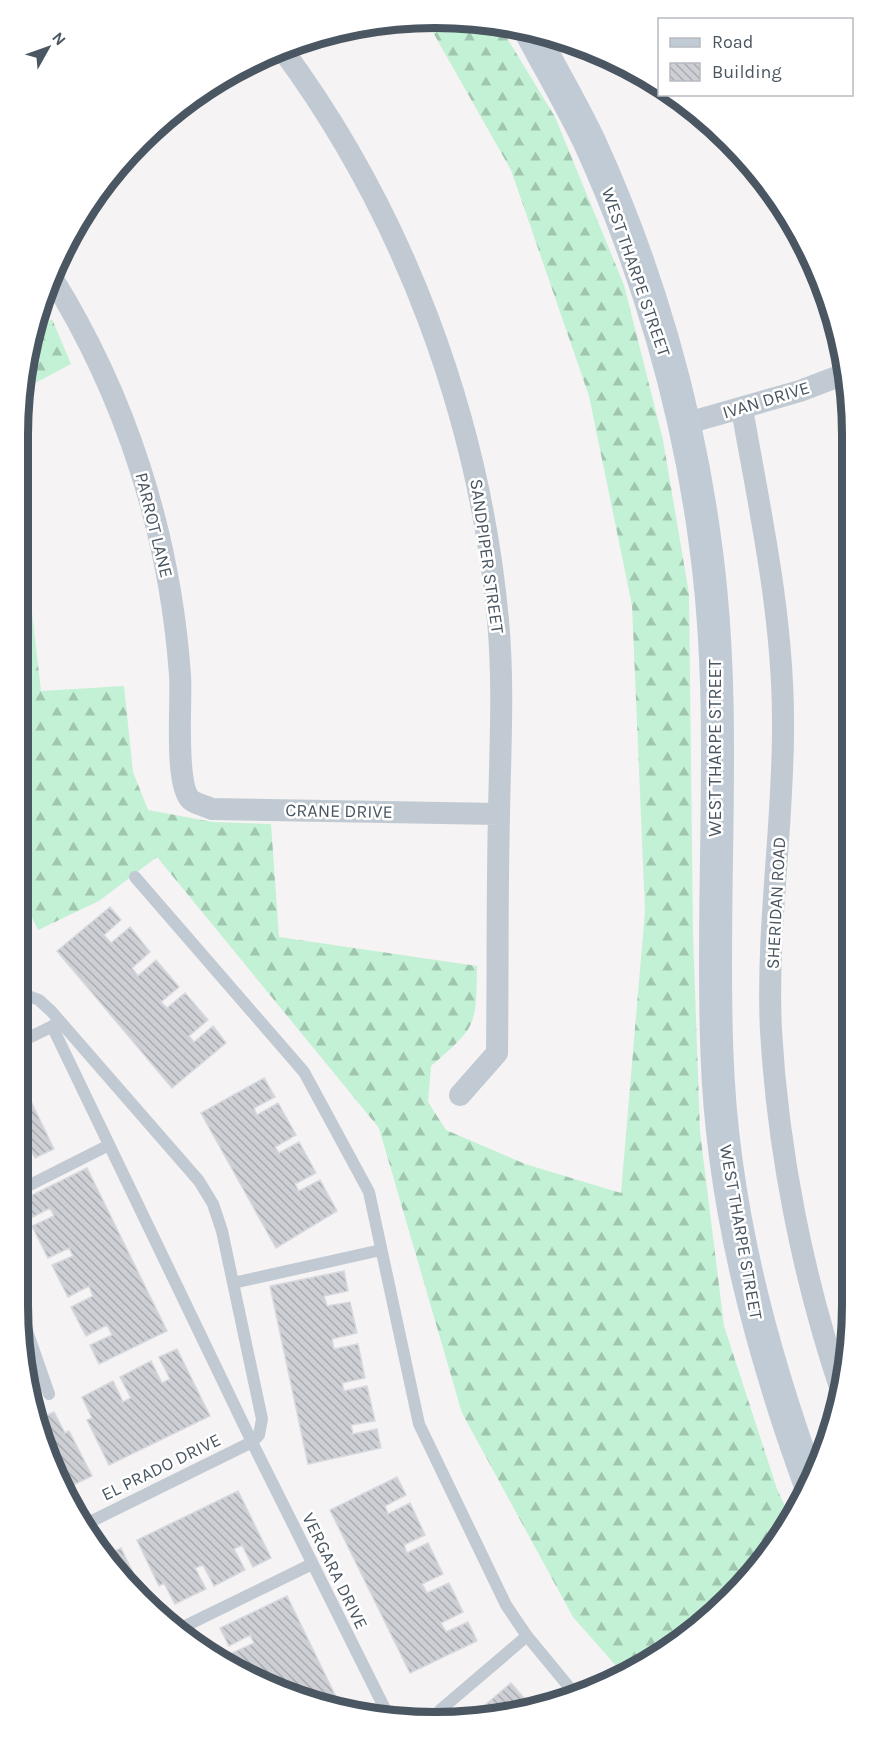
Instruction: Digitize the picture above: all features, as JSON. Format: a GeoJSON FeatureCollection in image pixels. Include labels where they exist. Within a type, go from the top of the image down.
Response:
{"type":"FeatureCollection","features":[{"type":"Feature","properties":{"kind":"main road","name":"WEST THARPE STREET"},"geometry":{"type":"LineString","coordinates":[[536,41],[589,142],[626,231],[662,339],[684,424],[705,539],[715,627],[718,716],[714,890],[717,1056],[724,1144],[742,1254],[758,1325],[786,1420],[806,1474]]}},
{"type":"Feature","properties":{"kind":"street","name":"SANDPIPER STREET"},"geometry":{"type":"LineString","coordinates":[[287,56],[314,92],[361,173],[409,271],[446,366],[472,458],[487,532],[498,620],[503,712],[499,814],[497,1053],[460,1095]]}},
{"type":"Feature","properties":{"kind":"street","name":"PARROT LANE"},"geometry":{"type":"LineString","coordinates":[[57,286],[78,319],[106,377],[131,439],[153,512],[172,602],[180,675],[181,767],[186,793]]}},
{"type":"Feature","properties":{"kind":"street","name":"IVAN DRIVE"},"geometry":{"type":"LineString","coordinates":[[684,424],[800,392],[838,377]]}},
{"type":"Feature","properties":{"kind":"street","name":"SHERIDAN ROAD"},"geometry":{"type":"LineString","coordinates":[[742,409],[771,572],[783,710],[781,808],[771,962],[771,1031],[785,1160],[798,1236],[823,1336],[836,1376]]}},
{"type":"Feature","properties":{"kind":"street","name":"CRANE DRIVE"},"geometry":{"type":"LineString","coordinates":[[186,793],[192,800],[212,808],[499,814]]}},
{"type":"Feature","properties":{"kind":"lane"},"geometry":{"type":"LineString","coordinates":[[135,877],[304,1072],[369,1192],[419,1424],[506,1605],[527,1636],[570,1688]]}},
{"type":"Feature","properties":{"kind":"lane"},"geometry":{"type":"LineString","coordinates":[[28,996],[39,1000],[56,1024],[199,1181],[213,1204],[233,1283],[262,1419],[259,1435],[252,1442]]}},
{"type":"Feature","properties":{"kind":"lane"},"geometry":{"type":"LineString","coordinates":[[28,1038],[56,1024]]}},
{"type":"Feature","properties":{"kind":"lane","name":"VERGARA DRIVE"},"geometry":{"type":"LineString","coordinates":[[56,1024],[109,1145],[252,1442],[385,1708]]}},
{"type":"Feature","properties":{"kind":"lane"},"geometry":{"type":"LineString","coordinates":[[28,1186],[109,1145]]}},
{"type":"Feature","properties":{"kind":"lane"},"geometry":{"type":"LineString","coordinates":[[233,1283],[381,1250]]}},
{"type":"Feature","properties":{"kind":"lane"},"geometry":{"type":"LineString","coordinates":[[30,1339],[49,1394]]}},
{"type":"Feature","properties":{"kind":"lane","name":"EL PRADO DRIVE"},"geometry":{"type":"LineString","coordinates":[[91,1521],[252,1442]]}},
{"type":"Feature","properties":{"kind":"lane"},"geometry":{"type":"LineString","coordinates":[[186,1626],[312,1564]]}},
{"type":"Feature","properties":{"kind":"lane"},"geometry":{"type":"LineString","coordinates":[[438,1712],[527,1636]]}},
{"type":"Feature","properties":{"kind":"green space"},"geometry":{"type":"Polygon","coordinates":[[[431,28],[462,29],[505,34],[555,117],[624,285],[663,440],[689,594],[693,934],[700,1132],[724,1326],[777,1489],[787,1510],[774,1531],[741,1573],[704,1610],[662,1643],[618,1669],[573,1617],[462,1413],[379,1128],[157,857],[99,901],[38,930],[28,909],[28,577],[41,691],[124,686],[133,772],[148,810],[213,822],[271,824],[279,937],[477,966],[476,1002],[471,1024],[466,1033],[431,1066],[428,1102],[446,1130],[525,1164],[621,1193],[645,911],[632,605],[589,396],[511,170],[431,28]]]}},
{"type":"Feature","properties":{"kind":"green space"},"geometry":{"type":"Polygon","coordinates":[[[52,319],[71,364],[32,385],[36,356],[44,324],[52,319]]]}},
{"type":"Feature","properties":{"kind":"building"},"geometry":{"type":"Polygon","coordinates":[[[110,907],[121,920],[104,935],[111,943],[130,927],[150,952],[132,968],[138,976],[156,960],[179,987],[161,1002],[167,1008],[185,993],[208,1020],[189,1036],[194,1042],[213,1026],[226,1043],[172,1088],[57,951],[110,907]]]}},
{"type":"Feature","properties":{"kind":"building"},"geometry":{"type":"Polygon","coordinates":[[[264,1078],[275,1097],[254,1108],[257,1115],[278,1103],[296,1135],[275,1147],[279,1153],[299,1142],[316,1173],[295,1184],[299,1191],[320,1180],[337,1211],[276,1248],[201,1113],[264,1078]]]}},
{"type":"Feature","properties":{"kind":"building"},"geometry":{"type":"Polygon","coordinates":[[[28,1095],[54,1149],[35,1158],[28,1144],[28,1095]]]}},
{"type":"Feature","properties":{"kind":"building"},"geometry":{"type":"Polygon","coordinates":[[[87,1168],[167,1331],[99,1364],[90,1345],[112,1335],[107,1325],[86,1336],[71,1307],[93,1296],[89,1286],[68,1297],[52,1265],[73,1256],[69,1248],[48,1258],[32,1226],[54,1216],[50,1208],[29,1219],[28,1197],[87,1168]]]}},
{"type":"Feature","properties":{"kind":"building"},"geometry":{"type":"Polygon","coordinates":[[[344,1271],[348,1291],[324,1296],[327,1306],[350,1302],[357,1333],[332,1339],[334,1349],[358,1344],[365,1378],[342,1383],[344,1391],[367,1386],[375,1421],[351,1425],[353,1434],[377,1429],[381,1448],[308,1464],[270,1286],[344,1271]]]}},
{"type":"Feature","properties":{"kind":"building"},"geometry":{"type":"Polygon","coordinates":[[[177,1349],[210,1416],[109,1465],[87,1420],[92,1418],[82,1397],[113,1381],[123,1402],[131,1398],[120,1377],[151,1361],[162,1383],[170,1379],[159,1357],[177,1349]]]}},
{"type":"Feature","properties":{"kind":"building"},"geometry":{"type":"Polygon","coordinates":[[[54,1412],[65,1433],[69,1431],[92,1476],[71,1486],[44,1417],[54,1412]]]}},
{"type":"Feature","properties":{"kind":"building"},"geometry":{"type":"Polygon","coordinates":[[[397,1477],[406,1495],[385,1506],[388,1514],[410,1503],[425,1535],[404,1545],[407,1553],[428,1543],[443,1574],[422,1584],[427,1593],[449,1583],[463,1612],[441,1623],[446,1632],[468,1622],[477,1641],[410,1673],[330,1510],[397,1477]]]}},
{"type":"Feature","properties":{"kind":"building"},"geometry":{"type":"Polygon","coordinates":[[[238,1491],[271,1558],[253,1567],[242,1545],[234,1549],[245,1570],[214,1586],[203,1565],[195,1568],[206,1589],[175,1604],[164,1583],[159,1586],[137,1540],[238,1491]]]}},
{"type":"Feature","properties":{"kind":"building"},"geometry":{"type":"Polygon","coordinates":[[[121,1548],[137,1580],[130,1573],[113,1552],[121,1548]]]}},
{"type":"Feature","properties":{"kind":"building"},"geometry":{"type":"Polygon","coordinates":[[[287,1596],[336,1697],[330,1698],[280,1681],[235,1659],[232,1653],[254,1643],[250,1635],[229,1646],[220,1628],[287,1596]]]}},
{"type":"Feature","properties":{"kind":"building"},"geometry":{"type":"Polygon","coordinates":[[[511,1683],[524,1698],[517,1703],[481,1709],[511,1683]]]}}]}
